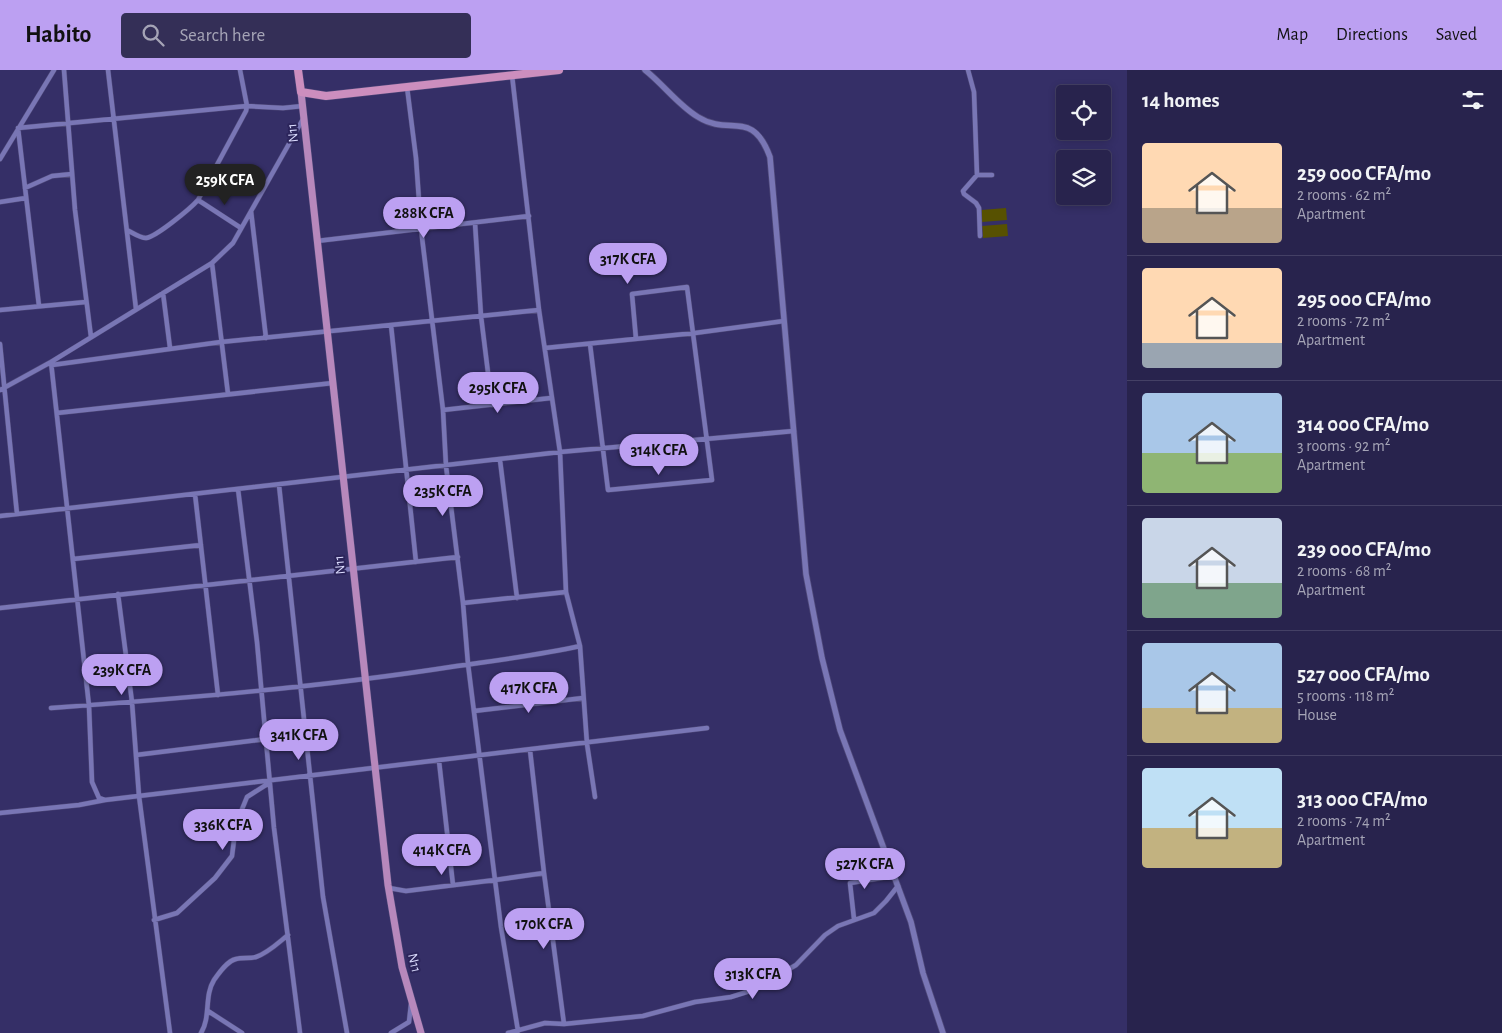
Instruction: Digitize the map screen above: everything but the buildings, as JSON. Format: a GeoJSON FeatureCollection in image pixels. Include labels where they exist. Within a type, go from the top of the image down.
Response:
{"type":"FeatureCollection","features":[{"type":"Feature","properties":{"kind":"highway"},"geometry":{"type":"LineString","coordinates":[[298,70],[301,92],[326,96],[559,70]]}},
{"type":"Feature","properties":{"kind":"main road","name":"N11"},"geometry":{"type":"LineString","coordinates":[[301,92],[389,888],[402,967],[421,1033]]}},
{"type":"Feature","properties":{"kind":"street"},"geometry":{"type":"LineString","coordinates":[[0,160],[54,70]]}},
{"type":"Feature","properties":{"kind":"street"},"geometry":{"type":"LineString","coordinates":[[64,70],[72,174],[91,337]]}},
{"type":"Feature","properties":{"kind":"street"},"geometry":{"type":"LineString","coordinates":[[108,70],[136,309]]}},
{"type":"Feature","properties":{"kind":"street"},"geometry":{"type":"LineString","coordinates":[[127,230],[143,237],[152,236],[187,212],[198,200],[247,106],[240,70]]}},
{"type":"Feature","properties":{"kind":"street"},"geometry":{"type":"LineString","coordinates":[[645,70],[698,117],[714,124],[741,125],[761,137],[771,165],[806,574],[828,685],[840,730],[911,922],[923,973],[943,1033]]}},
{"type":"Feature","properties":{"kind":"street"},"geometry":{"type":"LineString","coordinates":[[968,70],[974,92],[978,175],[963,191],[979,208],[980,236]]}},
{"type":"Feature","properties":{"kind":"street"},"geometry":{"type":"LineString","coordinates":[[512,75],[539,310],[560,452],[566,592],[580,646],[587,744],[595,797]]}},
{"type":"Feature","properties":{"kind":"street"},"geometry":{"type":"LineString","coordinates":[[408,87],[421,229],[443,410],[446,466],[464,603],[468,664],[501,927],[518,1031]]}},
{"type":"Feature","properties":{"kind":"street"},"geometry":{"type":"LineString","coordinates":[[18,128],[247,106],[283,108],[303,106]]}},
{"type":"Feature","properties":{"kind":"street"},"geometry":{"type":"LineString","coordinates":[[2,389],[51,363],[212,263],[227,250],[304,118]]}},
{"type":"Feature","properties":{"kind":"street"},"geometry":{"type":"LineString","coordinates":[[18,128],[38,306]]}},
{"type":"Feature","properties":{"kind":"street"},"geometry":{"type":"LineString","coordinates":[[25,188],[52,176],[72,174]]}},
{"type":"Feature","properties":{"kind":"street"},"geometry":{"type":"LineString","coordinates":[[978,175],[992,175]]}},
{"type":"Feature","properties":{"kind":"street"},"geometry":{"type":"LineString","coordinates":[[0,202],[26,198]]}},
{"type":"Feature","properties":{"kind":"street"},"geometry":{"type":"LineString","coordinates":[[198,200],[241,228]]}},
{"type":"Feature","properties":{"kind":"street"},"geometry":{"type":"LineString","coordinates":[[251,211],[266,338]]}},
{"type":"Feature","properties":{"kind":"street"},"geometry":{"type":"LineString","coordinates":[[318,241],[529,216]]}},
{"type":"Feature","properties":{"kind":"street"},"geometry":{"type":"LineString","coordinates":[[476,222],[481,316],[492,405]]}},
{"type":"Feature","properties":{"kind":"street"},"geometry":{"type":"LineString","coordinates":[[212,263],[228,394]]}},
{"type":"Feature","properties":{"kind":"street"},"geometry":{"type":"LineString","coordinates":[[590,344],[608,490],[712,480],[688,287],[632,294],[636,339]]}},
{"type":"Feature","properties":{"kind":"street"},"geometry":{"type":"LineString","coordinates":[[163,293],[170,348]]}},
{"type":"Feature","properties":{"kind":"street"},"geometry":{"type":"LineString","coordinates":[[0,310],[86,302]]}},
{"type":"Feature","properties":{"kind":"street"},"geometry":{"type":"LineString","coordinates":[[51,363],[221,342],[539,310]]}},
{"type":"Feature","properties":{"kind":"street"},"geometry":{"type":"LineString","coordinates":[[545,348],[695,334],[784,322]]}},
{"type":"Feature","properties":{"kind":"street"},"geometry":{"type":"LineString","coordinates":[[391,325],[416,562]]}},
{"type":"Feature","properties":{"kind":"street"},"geometry":{"type":"LineString","coordinates":[[0,344],[2,389],[17,514]]}},
{"type":"Feature","properties":{"kind":"street"},"geometry":{"type":"LineString","coordinates":[[51,363],[89,706],[92,782],[99,798],[105,800]]}},
{"type":"Feature","properties":{"kind":"street"},"geometry":{"type":"LineString","coordinates":[[57,413],[333,383]]}},
{"type":"Feature","properties":{"kind":"street"},"geometry":{"type":"LineString","coordinates":[[443,410],[552,398]]}},
{"type":"Feature","properties":{"kind":"street"},"geometry":{"type":"LineString","coordinates":[[0,516],[560,452],[794,431]]}},
{"type":"Feature","properties":{"kind":"street"},"geometry":{"type":"LineString","coordinates":[[500,460],[517,598]]}},
{"type":"Feature","properties":{"kind":"street"},"geometry":{"type":"LineString","coordinates":[[279,485],[323,897],[347,1033]]}},
{"type":"Feature","properties":{"kind":"street"},"geometry":{"type":"LineString","coordinates":[[238,489],[262,691],[269,781],[300,1033]]}},
{"type":"Feature","properties":{"kind":"street"},"geometry":{"type":"LineString","coordinates":[[196,494],[218,695]]}},
{"type":"Feature","properties":{"kind":"street"},"geometry":{"type":"LineString","coordinates":[[73,559],[201,545]]}},
{"type":"Feature","properties":{"kind":"street"},"geometry":{"type":"LineString","coordinates":[[0,608],[458,557]]}},
{"type":"Feature","properties":{"kind":"street"},"geometry":{"type":"LineString","coordinates":[[464,603],[566,592]]}},
{"type":"Feature","properties":{"kind":"street"},"geometry":{"type":"LineString","coordinates":[[118,594],[132,702],[139,796],[170,1033]]}},
{"type":"Feature","properties":{"kind":"street"},"geometry":{"type":"LineString","coordinates":[[51,708],[218,695],[366,680],[548,653],[580,646]]}},
{"type":"Feature","properties":{"kind":"street"},"geometry":{"type":"LineString","coordinates":[[474,711],[583,698]]}},
{"type":"Feature","properties":{"kind":"street"},"geometry":{"type":"LineString","coordinates":[[0,813],[79,805],[105,800],[376,769],[479,755],[587,744],[707,728]]}},
{"type":"Feature","properties":{"kind":"street"},"geometry":{"type":"LineString","coordinates":[[136,755],[266,739]]}},
{"type":"Feature","properties":{"kind":"street"},"geometry":{"type":"LineString","coordinates":[[530,750],[564,1024]]}},
{"type":"Feature","properties":{"kind":"street"},"geometry":{"type":"LineString","coordinates":[[440,761],[453,885]]}},
{"type":"Feature","properties":{"kind":"street"},"geometry":{"type":"LineString","coordinates":[[154,920],[177,913],[215,878],[232,856],[236,824],[247,797],[269,781]]}},
{"type":"Feature","properties":{"kind":"street"},"geometry":{"type":"LineString","coordinates":[[389,888],[406,890],[544,873]]}},
{"type":"Feature","properties":{"kind":"street"},"geometry":{"type":"LineString","coordinates":[[854,919],[850,883],[894,876]]}},
{"type":"Feature","properties":{"kind":"street"},"geometry":{"type":"LineString","coordinates":[[508,1033],[545,1023],[564,1024],[643,1016],[695,1002],[731,997],[753,990],[796,965],[825,935],[838,926],[874,912],[898,886]]}},
{"type":"Feature","properties":{"kind":"street"},"geometry":{"type":"LineString","coordinates":[[201,1033],[207,1019],[210,993],[214,981],[228,962],[237,959],[254,958],[266,952],[288,935]]}},
{"type":"Feature","properties":{"kind":"street"},"geometry":{"type":"LineString","coordinates":[[391,1033],[409,1022],[411,1002]]}},
{"type":"Feature","properties":{"kind":"street"},"geometry":{"type":"LineString","coordinates":[[208,1011],[242,1033]]}},
{"type":"Feature","properties":{"kind":"shaded area"},"geometry":{"type":"Polygon","coordinates":[[[1006,208],[1007,220],[982,222],[981,210],[1006,208]]]}},
{"type":"Feature","properties":{"kind":"shaded area"},"geometry":{"type":"Polygon","coordinates":[[[1007,224],[1008,236],[983,238],[982,226],[1007,224]]]}}]}
